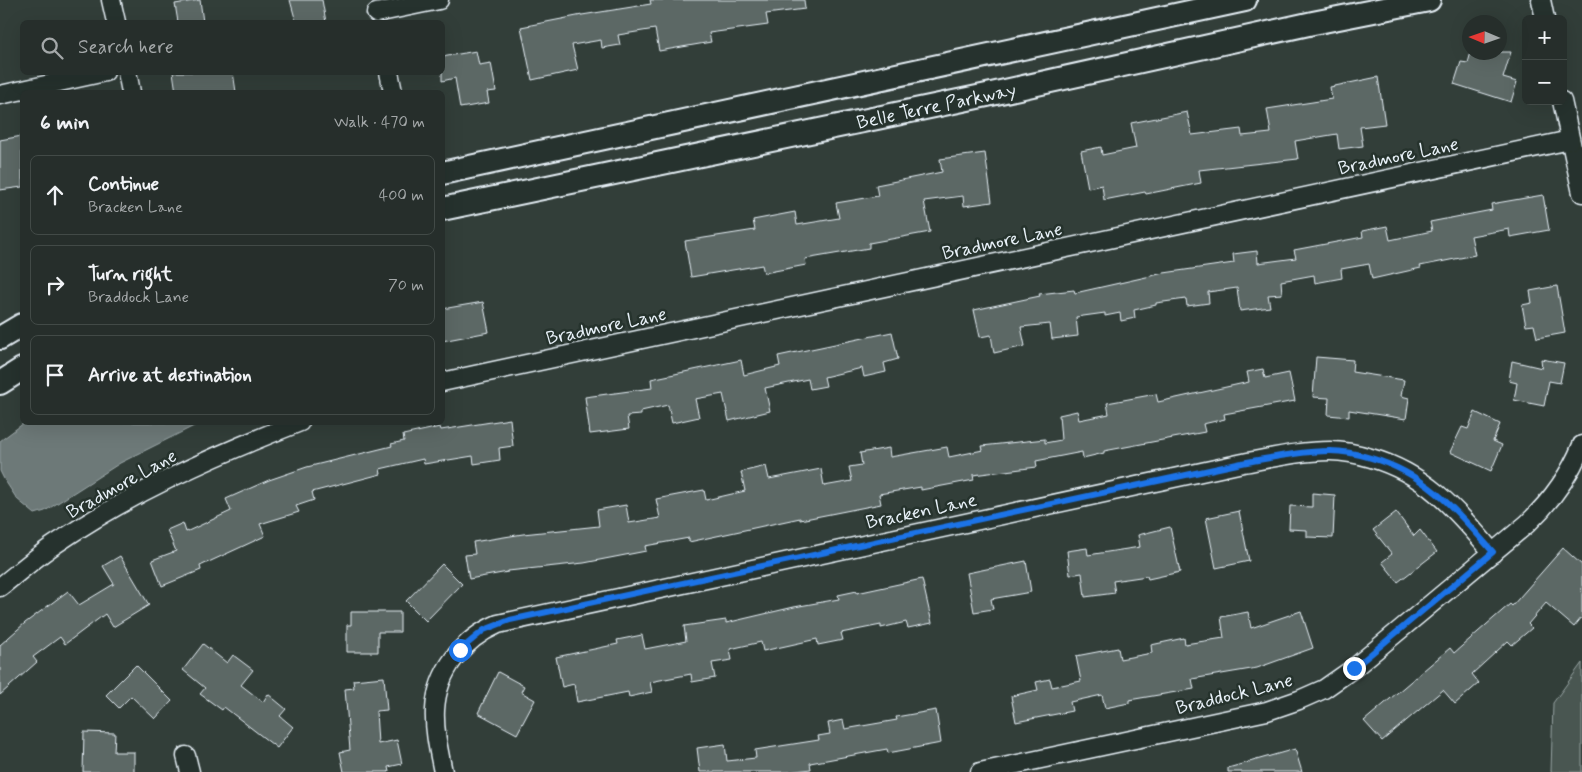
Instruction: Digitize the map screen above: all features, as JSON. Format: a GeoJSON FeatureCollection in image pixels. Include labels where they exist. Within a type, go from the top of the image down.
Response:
{"type":"FeatureCollection","features":[{"type":"Feature","properties":{"kind":"main road","name":"Belle Terre Parkway"},"geometry":{"type":"LineString","coordinates":[[445,171],[1245,0]]}},
{"type":"Feature","properties":{"kind":"main road","name":"Belle Terre Parkway"},"geometry":{"type":"LineString","coordinates":[[445,208],[987,95],[1313,23],[1429,0]]}},
{"type":"Feature","properties":{"kind":"main road"},"geometry":{"type":"LineString","coordinates":[[0,338],[20,326]]}},
{"type":"Feature","properties":{"kind":"main road"},"geometry":{"type":"LineString","coordinates":[[0,383],[20,370]]}},
{"type":"Feature","properties":{"kind":"street"},"geometry":{"type":"LineString","coordinates":[[111,0],[116,20]]}},
{"type":"Feature","properties":{"kind":"street"},"geometry":{"type":"LineString","coordinates":[[376,12],[439,0]]}},
{"type":"Feature","properties":{"kind":"street"},"geometry":{"type":"LineString","coordinates":[[1541,0],[1544,15]]}},
{"type":"Feature","properties":{"kind":"street"},"geometry":{"type":"LineString","coordinates":[[23,90],[91,75]]}},
{"type":"Feature","properties":{"kind":"street"},"geometry":{"type":"LineString","coordinates":[[128,75],[131,90]]}},
{"type":"Feature","properties":{"kind":"street"},"geometry":{"type":"LineString","coordinates":[[390,75],[393,90]]}},
{"type":"Feature","properties":{"kind":"street"},"geometry":{"type":"LineString","coordinates":[[0,95],[20,91]]}},
{"type":"Feature","properties":{"kind":"street"},"geometry":{"type":"LineString","coordinates":[[1563,105],[1582,193]]}},
{"type":"Feature","properties":{"kind":"street","name":"Bradmore Lane"},"geometry":{"type":"LineString","coordinates":[[445,381],[1570,140]]}},
{"type":"Feature","properties":{"kind":"street","name":"Bradmore Lane"},"geometry":{"type":"LineString","coordinates":[[0,587],[54,545],[124,502],[201,463],[293,425]]}},
{"type":"Feature","properties":{"kind":"street","name":"Braddock Lane"},"geometry":{"type":"LineString","coordinates":[[980,772],[1267,711],[1300,700],[1324,689],[1354,668],[1542,509],[1556,492],[1582,446]]}},
{"type":"Feature","properties":{"kind":"street","name":"Bracken Lane"},"geometry":{"type":"LineString","coordinates":[[443,772],[438,750],[435,711],[442,680],[449,665],[460,650],[484,630],[498,624],[1242,463],[1293,454],[1331,451],[1349,452],[1385,462],[1410,474],[1438,493],[1493,552]]}},
{"type":"Feature","properties":{"kind":"shaded area"},"geometry":{"type":"Polygon","coordinates":[[[21,425],[196,425],[120,463],[45,511],[35,514],[17,499],[0,471],[0,441],[21,425]]]}},
{"type":"Feature","properties":{"kind":"shaded area"},"geometry":{"type":"Polygon","coordinates":[[[1582,663],[1582,772],[1551,772],[1553,703],[1582,663]]]}},
{"type":"Feature","properties":{"kind":"building"},"geometry":{"type":"Polygon","coordinates":[[[200,0],[203,20],[178,20],[175,4],[200,0]]]}},
{"type":"Feature","properties":{"kind":"building"},"geometry":{"type":"Polygon","coordinates":[[[290,0],[322,0],[326,20],[295,20],[290,0]]]}},
{"type":"Feature","properties":{"kind":"building"},"geometry":{"type":"Polygon","coordinates":[[[650,0],[804,0],[805,9],[766,14],[768,25],[709,33],[711,42],[659,51],[655,29],[618,35],[620,45],[602,48],[601,40],[572,45],[578,70],[532,80],[521,27],[651,4],[650,0]]]}},
{"type":"Feature","properties":{"kind":"building"},"geometry":{"type":"Polygon","coordinates":[[[476,51],[479,65],[491,63],[496,91],[487,92],[489,103],[460,108],[455,78],[442,81],[442,75],[445,75],[445,56],[476,51]]]}},
{"type":"Feature","properties":{"kind":"building"},"geometry":{"type":"Polygon","coordinates":[[[1507,52],[1511,52],[1503,78],[1517,82],[1511,102],[1454,84],[1461,62],[1468,63],[1469,60],[1507,60],[1507,52]]]}},
{"type":"Feature","properties":{"kind":"building"},"geometry":{"type":"Polygon","coordinates":[[[173,75],[233,75],[236,90],[176,90],[173,75]]]}},
{"type":"Feature","properties":{"kind":"building"},"geometry":{"type":"Polygon","coordinates":[[[1378,77],[1385,124],[1360,127],[1363,146],[1339,149],[1337,134],[1295,141],[1298,159],[1199,170],[1201,183],[1104,200],[1102,185],[1088,188],[1081,151],[1101,147],[1102,155],[1136,148],[1131,123],[1187,112],[1192,135],[1241,129],[1242,136],[1271,133],[1267,109],[1332,99],[1330,87],[1378,77]]]}},
{"type":"Feature","properties":{"kind":"building"},"geometry":{"type":"Polygon","coordinates":[[[20,136],[20,187],[0,190],[0,140],[20,136]]]}},
{"type":"Feature","properties":{"kind":"building"},"geometry":{"type":"Polygon","coordinates":[[[985,153],[992,202],[964,206],[963,196],[924,201],[930,232],[869,243],[869,248],[805,259],[806,265],[764,273],[762,265],[691,277],[685,241],[755,230],[753,220],[795,212],[797,225],[839,218],[836,203],[878,196],[876,185],[942,172],[940,159],[985,153]]]}},
{"type":"Feature","properties":{"kind":"building"},"geometry":{"type":"Polygon","coordinates":[[[1543,195],[1549,230],[1510,237],[1509,229],[1471,236],[1475,255],[1420,266],[1421,268],[1372,279],[1369,264],[1341,269],[1342,278],[1315,283],[1314,275],[1281,281],[1282,294],[1268,295],[1270,307],[1240,311],[1237,288],[1208,292],[1209,303],[1187,306],[1186,299],[1156,303],[1156,305],[1134,310],[1135,318],[1121,321],[1120,313],[1105,316],[1105,313],[1076,317],[1078,336],[1052,339],[1050,324],[1021,327],[1025,346],[994,353],[991,335],[980,337],[974,310],[1040,296],[1039,294],[1074,290],[1075,293],[1164,273],[1234,263],[1233,254],[1257,251],[1258,263],[1296,258],[1294,250],[1363,237],[1362,231],[1387,226],[1390,240],[1432,231],[1430,222],[1492,210],[1491,204],[1543,195]]]}},
{"type":"Feature","properties":{"kind":"building"},"geometry":{"type":"Polygon","coordinates":[[[1557,286],[1565,333],[1537,338],[1534,325],[1526,326],[1522,305],[1532,303],[1530,291],[1557,286]]]}},
{"type":"Feature","properties":{"kind":"building"},"geometry":{"type":"Polygon","coordinates":[[[483,302],[489,332],[445,340],[445,308],[483,302]]]}},
{"type":"Feature","properties":{"kind":"building"},"geometry":{"type":"Polygon","coordinates":[[[892,332],[898,359],[884,363],[886,372],[864,377],[862,368],[824,377],[826,386],[810,389],[808,379],[765,388],[770,411],[729,421],[723,394],[695,399],[699,417],[672,423],[668,405],[641,411],[641,415],[627,416],[629,429],[590,434],[585,397],[652,388],[651,379],[741,360],[744,375],[780,366],[778,356],[892,332]]]}},
{"type":"Feature","properties":{"kind":"building"},"geometry":{"type":"Polygon","coordinates":[[[1316,357],[1353,360],[1352,372],[1404,380],[1401,396],[1409,398],[1406,419],[1349,410],[1349,417],[1328,415],[1329,398],[1313,397],[1316,357]]]}},
{"type":"Feature","properties":{"kind":"building"},"geometry":{"type":"Polygon","coordinates":[[[1541,359],[1564,363],[1560,383],[1549,381],[1544,406],[1514,400],[1517,383],[1509,381],[1512,361],[1542,368],[1541,359]]]}},
{"type":"Feature","properties":{"kind":"building"},"geometry":{"type":"Polygon","coordinates":[[[1263,369],[1265,378],[1289,373],[1295,401],[1224,414],[1225,419],[1203,424],[1205,432],[1104,451],[1104,453],[1083,458],[1082,452],[1036,461],[1037,467],[973,475],[974,480],[921,490],[921,487],[879,494],[881,504],[800,520],[800,518],[689,542],[689,538],[645,546],[646,551],[584,563],[508,571],[469,579],[465,555],[475,554],[473,542],[523,534],[599,526],[597,510],[626,505],[629,523],[660,518],[656,499],[704,490],[706,500],[745,491],[741,472],[766,466],[769,479],[821,469],[824,486],[852,481],[849,467],[862,465],[860,453],[889,448],[890,457],[947,447],[949,457],[983,450],[982,446],[1045,439],[1045,443],[1061,440],[1059,415],[1077,411],[1079,420],[1109,414],[1107,403],[1156,394],[1158,402],[1249,382],[1247,372],[1263,369]]]}},
{"type":"Feature","properties":{"kind":"building"},"geometry":{"type":"Polygon","coordinates":[[[1475,412],[1500,424],[1493,441],[1502,445],[1491,471],[1450,452],[1462,427],[1468,429],[1475,412]]]}},
{"type":"Feature","properties":{"kind":"building"},"geometry":{"type":"Polygon","coordinates":[[[510,419],[513,446],[499,448],[500,460],[474,464],[473,456],[424,464],[423,459],[380,469],[381,474],[312,492],[314,500],[296,506],[299,512],[260,524],[265,536],[200,566],[201,570],[162,586],[152,560],[176,551],[167,530],[183,523],[186,532],[231,511],[226,499],[269,480],[307,467],[392,446],[391,444],[404,441],[403,435],[440,427],[441,430],[510,419]]]}},
{"type":"Feature","properties":{"kind":"building"},"geometry":{"type":"Polygon","coordinates":[[[1312,493],[1335,495],[1333,538],[1307,537],[1307,530],[1289,529],[1290,506],[1312,507],[1312,493]]]}},
{"type":"Feature","properties":{"kind":"building"},"geometry":{"type":"Polygon","coordinates":[[[1239,511],[1249,561],[1216,568],[1206,518],[1239,511]]]}},
{"type":"Feature","properties":{"kind":"building"},"geometry":{"type":"Polygon","coordinates":[[[1396,512],[1414,536],[1420,530],[1437,552],[1398,582],[1382,562],[1392,554],[1373,530],[1396,512]]]}},
{"type":"Feature","properties":{"kind":"building"},"geometry":{"type":"Polygon","coordinates":[[[1170,527],[1180,572],[1148,579],[1147,576],[1113,581],[1115,593],[1085,597],[1082,573],[1070,575],[1067,551],[1087,548],[1088,555],[1140,547],[1138,535],[1170,527]]]}},
{"type":"Feature","properties":{"kind":"building"},"geometry":{"type":"Polygon","coordinates":[[[1563,548],[1582,565],[1582,617],[1574,627],[1546,603],[1528,624],[1532,628],[1512,645],[1508,641],[1472,674],[1479,683],[1455,704],[1443,690],[1382,741],[1364,721],[1450,648],[1454,653],[1510,604],[1512,606],[1563,548]]]}},
{"type":"Feature","properties":{"kind":"building"},"geometry":{"type":"Polygon","coordinates":[[[120,556],[149,605],[113,627],[105,614],[65,644],[60,637],[33,657],[37,662],[0,695],[0,645],[25,623],[68,591],[79,605],[114,584],[103,566],[120,556]]]}},
{"type":"Feature","properties":{"kind":"building"},"geometry":{"type":"Polygon","coordinates":[[[1026,561],[1031,592],[991,599],[993,609],[974,612],[967,573],[1026,561]]]}},
{"type":"Feature","properties":{"kind":"building"},"geometry":{"type":"Polygon","coordinates":[[[442,564],[462,584],[426,621],[406,601],[442,564]]]}},
{"type":"Feature","properties":{"kind":"building"},"geometry":{"type":"Polygon","coordinates":[[[922,579],[932,623],[908,628],[906,622],[881,628],[881,625],[841,633],[843,640],[818,645],[817,639],[763,651],[761,642],[730,649],[732,660],[712,663],[715,678],[692,682],[691,674],[650,682],[652,692],[629,697],[628,692],[577,702],[574,684],[562,687],[556,657],[618,644],[617,640],[642,635],[645,649],[686,641],[684,626],[726,620],[726,623],[794,607],[839,599],[838,595],[857,591],[857,593],[922,579]]]}},
{"type":"Feature","properties":{"kind":"building"},"geometry":{"type":"Polygon","coordinates":[[[1301,611],[1313,648],[1257,668],[1192,679],[1194,689],[1129,700],[1129,703],[1105,708],[1102,695],[1070,702],[1072,711],[1016,722],[1011,696],[1038,690],[1036,682],[1050,679],[1052,687],[1081,681],[1076,656],[1118,648],[1120,659],[1152,653],[1151,645],[1184,638],[1185,644],[1224,638],[1221,617],[1248,612],[1251,628],[1301,611]]]}},
{"type":"Feature","properties":{"kind":"building"},"geometry":{"type":"Polygon","coordinates":[[[351,612],[400,612],[400,632],[378,632],[378,652],[347,652],[347,625],[351,625],[351,612]]]}},
{"type":"Feature","properties":{"kind":"building"},"geometry":{"type":"Polygon","coordinates":[[[203,644],[227,663],[233,655],[253,670],[241,685],[263,702],[268,694],[286,709],[280,716],[293,727],[277,748],[224,707],[222,710],[200,694],[205,688],[183,670],[203,644]]]}},
{"type":"Feature","properties":{"kind":"building"},"geometry":{"type":"Polygon","coordinates":[[[136,665],[172,701],[155,719],[131,696],[119,708],[106,695],[136,665]]]}},
{"type":"Feature","properties":{"kind":"building"},"geometry":{"type":"Polygon","coordinates":[[[498,672],[524,686],[521,692],[535,700],[517,734],[478,713],[498,672]]]}},
{"type":"Feature","properties":{"kind":"building"},"geometry":{"type":"Polygon","coordinates":[[[384,677],[387,710],[376,711],[378,744],[397,740],[402,764],[388,767],[389,772],[344,772],[340,752],[350,750],[345,689],[354,688],[353,680],[384,677]]]}},
{"type":"Feature","properties":{"kind":"building"},"geometry":{"type":"Polygon","coordinates":[[[936,710],[941,743],[888,753],[887,749],[810,763],[811,769],[788,772],[700,772],[697,748],[725,744],[727,761],[756,758],[755,750],[819,740],[818,736],[830,734],[828,723],[843,720],[845,729],[897,720],[896,717],[936,710]]]}},
{"type":"Feature","properties":{"kind":"building"},"geometry":{"type":"Polygon","coordinates":[[[84,732],[115,733],[114,752],[134,752],[134,772],[83,772],[84,732]]]}},
{"type":"Feature","properties":{"kind":"building"},"geometry":{"type":"Polygon","coordinates":[[[1295,749],[1302,772],[1228,772],[1228,768],[1295,749]]]}},
{"type":"Feature","properties":{"kind":"route"},"geometry":{"type":"LineString","coordinates":[[460,650],[472,638],[484,630],[510,620],[1242,463],[1293,454],[1331,451],[1349,452],[1385,462],[1423,482],[1454,508],[1493,552],[1354,668]]}}]}
